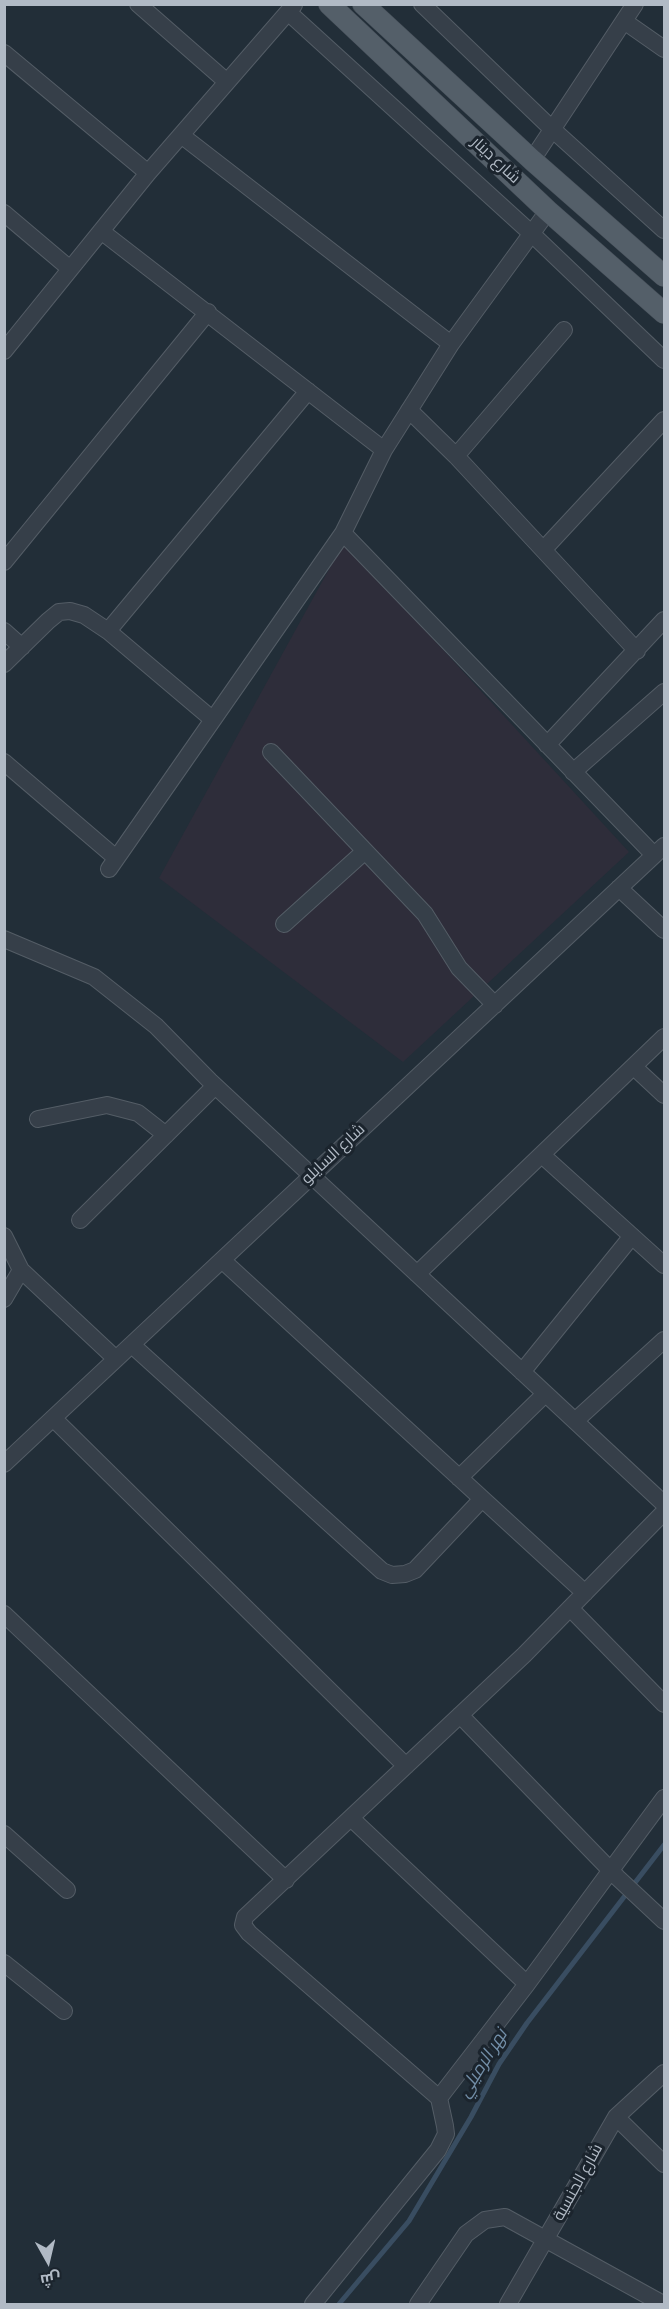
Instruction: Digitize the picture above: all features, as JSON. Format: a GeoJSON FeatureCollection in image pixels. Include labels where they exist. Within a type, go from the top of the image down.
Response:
{"type":"FeatureCollection","features":[{"type":"Feature","properties":{"kind":"main road","name":"شارع دينار"},"geometry":{"type":"LineString","coordinates":[[329,4],[548,211],[664,313]]}},
{"type":"Feature","properties":{"kind":"main road","name":"شارع دينار"},"geometry":{"type":"LineString","coordinates":[[363,4],[532,160],[664,276]]}},
{"type":"Feature","properties":{"kind":"street"},"geometry":{"type":"LineString","coordinates":[[138,4],[227,82]]}},
{"type":"Feature","properties":{"kind":"street"},"geometry":{"type":"LineString","coordinates":[[422,4],[551,128],[664,230]]}},
{"type":"Feature","properties":{"kind":"street"},"geometry":{"type":"LineString","coordinates":[[532,160],[635,4]]}},
{"type":"Feature","properties":{"kind":"street"},"geometry":{"type":"LineString","coordinates":[[4,351],[148,173],[291,8],[664,360]]}},
{"type":"Feature","properties":{"kind":"street"},"geometry":{"type":"LineString","coordinates":[[624,21],[664,49]]}},
{"type":"Feature","properties":{"kind":"street"},"geometry":{"type":"LineString","coordinates":[[4,53],[148,173]]}},
{"type":"Feature","properties":{"kind":"street"},"geometry":{"type":"LineString","coordinates":[[181,135],[451,344]]}},
{"type":"Feature","properties":{"kind":"street"},"geometry":{"type":"LineString","coordinates":[[4,762],[113,864],[343,533],[384,450],[451,344],[548,211]]}},
{"type":"Feature","properties":{"kind":"street"},"geometry":{"type":"LineString","coordinates":[[4,213],[69,268]]}},
{"type":"Feature","properties":{"kind":"street"},"geometry":{"type":"LineString","coordinates":[[101,231],[384,450]]}},
{"type":"Feature","properties":{"kind":"street"},"geometry":{"type":"LineString","coordinates":[[4,562],[208,312]]}},
{"type":"Feature","properties":{"kind":"street"},"geometry":{"type":"LineString","coordinates":[[456,456],[564,330]]}},
{"type":"Feature","properties":{"kind":"street"},"geometry":{"type":"LineString","coordinates":[[108,631],[308,392]]}},
{"type":"Feature","properties":{"kind":"street"},"geometry":{"type":"LineString","coordinates":[[409,410],[544,549],[637,651]]}},
{"type":"Feature","properties":{"kind":"street"},"geometry":{"type":"LineString","coordinates":[[544,549],[664,420]]}},
{"type":"Feature","properties":{"kind":"street"},"geometry":{"type":"LineString","coordinates":[[343,533],[573,772],[659,850]]}},
{"type":"Feature","properties":{"kind":"street"},"geometry":{"type":"LineString","coordinates":[[4,664],[59,612],[70,611],[84,615],[108,631],[212,719]]}},
{"type":"Feature","properties":{"kind":"street"},"geometry":{"type":"LineString","coordinates":[[547,745],[664,620]]}},
{"type":"Feature","properties":{"kind":"street"},"geometry":{"type":"LineString","coordinates":[[4,631],[22,647]]}},
{"type":"Feature","properties":{"kind":"street"},"geometry":{"type":"LineString","coordinates":[[573,772],[664,692]]}},
{"type":"Feature","properties":{"kind":"street"},"geometry":{"type":"LineString","coordinates":[[271,752],[425,914],[459,968],[495,1005]]}},
{"type":"Feature","properties":{"kind":"street","name":"شارع السايلو"},"geometry":{"type":"LineString","coordinates":[[4,1464],[659,850]]}},
{"type":"Feature","properties":{"kind":"street"},"geometry":{"type":"LineString","coordinates":[[284,924],[365,851]]}},
{"type":"Feature","properties":{"kind":"street"},"geometry":{"type":"LineString","coordinates":[[619,888],[664,930]]}},
{"type":"Feature","properties":{"kind":"street"},"geometry":{"type":"LineString","coordinates":[[4,939],[94,976],[156,1026],[215,1086],[664,1504]]}},
{"type":"Feature","properties":{"kind":"street"},"geometry":{"type":"LineString","coordinates":[[417,1274],[664,1037]]}},
{"type":"Feature","properties":{"kind":"street"},"geometry":{"type":"LineString","coordinates":[[634,1067],[664,1095]]}},
{"type":"Feature","properties":{"kind":"street"},"geometry":{"type":"LineString","coordinates":[[80,1220],[215,1086]]}},
{"type":"Feature","properties":{"kind":"street"},"geometry":{"type":"LineString","coordinates":[[38,1119],[106,1105],[138,1113],[165,1135]]}},
{"type":"Feature","properties":{"kind":"street"},"geometry":{"type":"LineString","coordinates":[[542,1155],[664,1265]]}},
{"type":"Feature","properties":{"kind":"street"},"geometry":{"type":"LineString","coordinates":[[4,1236],[21,1270],[116,1359]]}},
{"type":"Feature","properties":{"kind":"street"},"geometry":{"type":"LineString","coordinates":[[522,1372],[632,1236]]}},
{"type":"Feature","properties":{"kind":"street"},"geometry":{"type":"LineString","coordinates":[[222,1260],[585,1593]]}},
{"type":"Feature","properties":{"kind":"street"},"geometry":{"type":"LineString","coordinates":[[4,1299],[21,1270]]}},
{"type":"Feature","properties":{"kind":"street"},"geometry":{"type":"LineString","coordinates":[[575,1421],[664,1340]]}},
{"type":"Feature","properties":{"kind":"street"},"geometry":{"type":"LineString","coordinates":[[132,1344],[382,1571],[392,1575],[415,1570],[482,1499]]}},
{"type":"Feature","properties":{"kind":"street"},"geometry":{"type":"LineString","coordinates":[[459,1478],[545,1394]]}},
{"type":"Feature","properties":{"kind":"street"},"geometry":{"type":"LineString","coordinates":[[53,1418],[406,1766]]}},
{"type":"Feature","properties":{"kind":"street"},"geometry":{"type":"LineString","coordinates":[[313,2304],[443,2143],[446,2134],[439,2098],[249,1934],[243,1925],[245,1917],[460,1715],[664,1512]]}},
{"type":"Feature","properties":{"kind":"street"},"geometry":{"type":"LineString","coordinates":[[570,1608],[664,1704]]}},
{"type":"Feature","properties":{"kind":"street"},"geometry":{"type":"LineString","coordinates":[[4,1614],[286,1880]]}},
{"type":"Feature","properties":{"kind":"street"},"geometry":{"type":"LineString","coordinates":[[460,1715],[614,1875],[664,1921]]}},
{"type":"Feature","properties":{"kind":"street"},"geometry":{"type":"LineString","coordinates":[[439,2098],[614,1875],[664,1798]]}},
{"type":"Feature","properties":{"kind":"street"},"geometry":{"type":"LineString","coordinates":[[351,1818],[527,1984]]}},
{"type":"Feature","properties":{"kind":"street"},"geometry":{"type":"LineString","coordinates":[[4,1834],[67,1890]]}},
{"type":"Feature","properties":{"kind":"street"},"geometry":{"type":"LineString","coordinates":[[4,1963],[64,2011]]}},
{"type":"Feature","properties":{"kind":"street","name":"شارع الجنسية"},"geometry":{"type":"LineString","coordinates":[[508,2304],[616,2117],[664,2073]]}},
{"type":"Feature","properties":{"kind":"street"},"geometry":{"type":"LineString","coordinates":[[616,2117],[664,2164]]}},
{"type":"Feature","properties":{"kind":"street"},"geometry":{"type":"LineString","coordinates":[[418,2304],[466,2234],[485,2220],[505,2217],[663,2304]]}},
{"type":"Feature","properties":{"kind":"shaded area"},"geometry":{"type":"Polygon","coordinates":[[[344,542],[629,852],[403,1062],[159,878],[344,542]]]}},
{"type":"Feature","properties":{"kind":"waterway","name":"نهر الرميلي"},"geometry":{"type":"LineString","coordinates":[[339,2304],[409,2221],[471,2117],[499,2064],[527,2023],[664,1845]]}}]}
